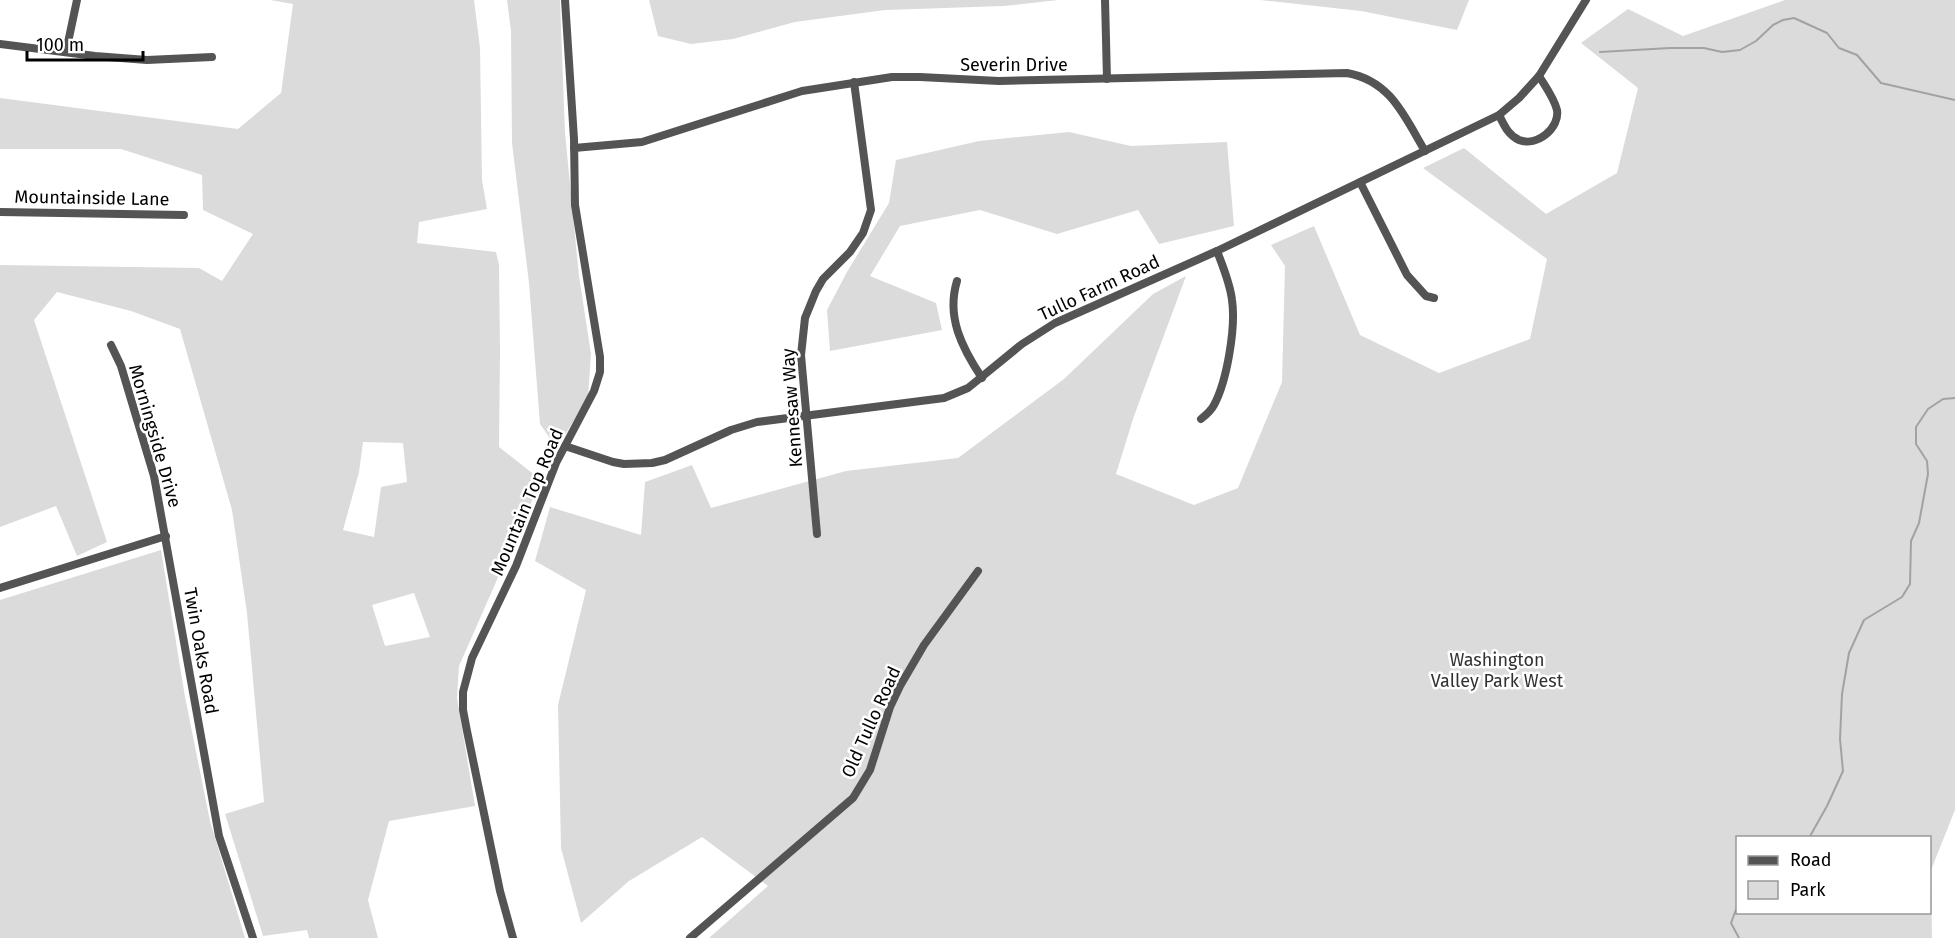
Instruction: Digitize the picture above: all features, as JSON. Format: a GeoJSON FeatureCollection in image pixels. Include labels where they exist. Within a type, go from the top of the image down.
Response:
{"type":"FeatureCollection","features":[{"type":"Feature","properties":{"kind":"street"},"geometry":{"type":"LineString","coordinates":[[66,52],[77,0]]}},
{"type":"Feature","properties":{"kind":"street","name":"Mountain Top Road"},"geometry":{"type":"LineString","coordinates":[[513,938],[500,891],[467,731],[463,710],[463,692],[472,658],[516,566],[565,446],[594,391],[600,372],[600,357],[576,205],[565,0]]}},
{"type":"Feature","properties":{"kind":"street"},"geometry":{"type":"LineString","coordinates":[[1105,0],[1107,79]]}},
{"type":"Feature","properties":{"kind":"street","name":"Tullo Farm Road"},"geometry":{"type":"LineString","coordinates":[[565,446],[613,462],[652,463],[671,458],[731,430],[758,422],[944,399],[968,388],[982,378],[1039,331],[1217,251],[1499,115],[1539,76],[1586,0]]}},
{"type":"Feature","properties":{"kind":"street"},"geometry":{"type":"LineString","coordinates":[[0,44],[147,60],[212,57]]}},
{"type":"Feature","properties":{"kind":"street","name":"Severin Drive"},"geometry":{"type":"LineString","coordinates":[[574,148],[642,141],[802,91],[892,77],[999,81],[1347,73],[1364,76],[1382,87],[1392,97],[1425,151]]}},
{"type":"Feature","properties":{"kind":"street"},"geometry":{"type":"LineString","coordinates":[[1499,115],[1510,134],[1524,141],[1533,141],[1550,131],[1555,123],[1557,108],[1539,76]]}},
{"type":"Feature","properties":{"kind":"street","name":"Kennesaw Way"},"geometry":{"type":"LineString","coordinates":[[817,534],[801,355],[805,318],[823,279],[850,252],[863,233],[871,210],[854,82]]}},
{"type":"Feature","properties":{"kind":"street"},"geometry":{"type":"LineString","coordinates":[[1360,182],[1407,275],[1426,296],[1434,298]]}},
{"type":"Feature","properties":{"kind":"street","name":"Mountainside Lane"},"geometry":{"type":"LineString","coordinates":[[0,212],[184,214]]}},
{"type":"Feature","properties":{"kind":"street"},"geometry":{"type":"LineString","coordinates":[[1201,419],[1214,406],[1229,354],[1232,332],[1232,299],[1228,279],[1217,251]]}},
{"type":"Feature","properties":{"kind":"street"},"geometry":{"type":"LineString","coordinates":[[957,280],[953,304],[956,326],[965,352],[982,378]]}},
{"type":"Feature","properties":{"kind":"street","name":"Morningside Drive"},"geometry":{"type":"LineString","coordinates":[[111,345],[121,366],[131,405],[145,444],[166,536]]}},
{"type":"Feature","properties":{"kind":"street"},"geometry":{"type":"LineString","coordinates":[[0,588],[166,536]]}},
{"type":"Feature","properties":{"kind":"street","name":"Twin Oaks Road"},"geometry":{"type":"LineString","coordinates":[[166,536],[219,836],[253,938]]}},
{"type":"Feature","properties":{"kind":"street","name":"Old Tullo Road"},"geometry":{"type":"LineString","coordinates":[[690,938],[853,798],[870,770],[890,707],[900,686],[924,645],[978,571]]}},
{"type":"Feature","properties":{"kind":"green space"},"geometry":{"type":"Polygon","coordinates":[[[270,0],[474,0],[480,48],[482,180],[487,209],[419,222],[417,243],[496,252],[499,265],[499,447],[541,480],[459,666],[457,698],[475,806],[389,821],[368,900],[378,938],[309,938],[307,930],[263,936],[225,814],[264,802],[247,613],[232,510],[180,329],[131,311],[57,292],[34,320],[107,542],[77,556],[56,506],[0,527],[0,265],[199,268],[222,281],[253,234],[203,210],[202,175],[121,149],[0,149],[0,98],[238,129],[281,93],[293,4],[270,0]],[[363,442],[359,472],[343,530],[374,537],[381,487],[407,482],[403,443],[363,442]],[[414,593],[372,605],[385,646],[430,637],[414,593]]]}},
{"type":"Feature","properties":{"kind":"green space"},"geometry":{"type":"Polygon","coordinates":[[[507,0],[560,0],[565,133],[579,276],[591,354],[588,397],[557,448],[540,424],[529,283],[512,143],[511,31],[507,0]]]}},
{"type":"Feature","properties":{"kind":"green space"},"geometry":{"type":"Polygon","coordinates":[[[649,0],[1058,0],[1004,6],[885,10],[795,22],[733,39],[691,44],[658,36],[649,0]]]}},
{"type":"Feature","properties":{"kind":"green space"},"geometry":{"type":"Polygon","coordinates":[[[1260,0],[1469,0],[1457,30],[1361,11],[1260,0]]]}},
{"type":"Feature","properties":{"kind":"green space","name":"Washington Valley Park West"},"geometry":{"type":"Polygon","coordinates":[[[1785,0],[1955,0],[1955,810],[1931,870],[1932,938],[709,938],[768,886],[702,837],[629,881],[581,923],[561,848],[558,705],[586,590],[535,561],[550,507],[641,535],[645,482],[692,465],[711,508],[846,471],[958,458],[1064,379],[1153,294],[1186,276],[1134,416],[1116,474],[1194,505],[1238,488],[1282,382],[1285,266],[1271,245],[1314,226],[1360,335],[1439,373],[1530,339],[1547,259],[1423,168],[1464,148],[1546,214],[1617,173],[1638,88],[1581,43],[1628,9],[1683,36],[1785,0]]]}},
{"type":"Feature","properties":{"kind":"green space"},"geometry":{"type":"Polygon","coordinates":[[[1069,132],[1131,146],[1227,142],[1234,226],[1159,244],[1138,210],[1057,234],[980,210],[900,226],[870,276],[936,303],[942,330],[830,351],[827,310],[889,203],[896,160],[979,141],[1069,132]]]}},
{"type":"Feature","properties":{"kind":"green space"},"geometry":{"type":"Polygon","coordinates":[[[161,550],[185,697],[210,821],[245,938],[0,938],[0,600],[161,550]]]}},
{"type":"Feature","properties":{"kind":"waterway"},"geometry":{"type":"LineString","coordinates":[[1600,52],[1670,48],[1704,48],[1722,52],[1740,50],[1756,41],[1773,25],[1794,18],[1827,33],[1839,48],[1857,55],[1881,83],[1955,100]]}},
{"type":"Feature","properties":{"kind":"waterway"},"geometry":{"type":"LineString","coordinates":[[1810,836],[1843,771],[1840,739],[1842,694],[1849,653],[1864,620],[1902,597],[1910,584],[1911,541],[1919,523],[1928,474],[1927,461],[1916,444],[1916,427],[1928,409],[1943,399],[1955,398]]}},
{"type":"Feature","properties":{"kind":"waterway"},"geometry":{"type":"LineString","coordinates":[[1736,909],[1731,923],[1739,938]]}}]}
